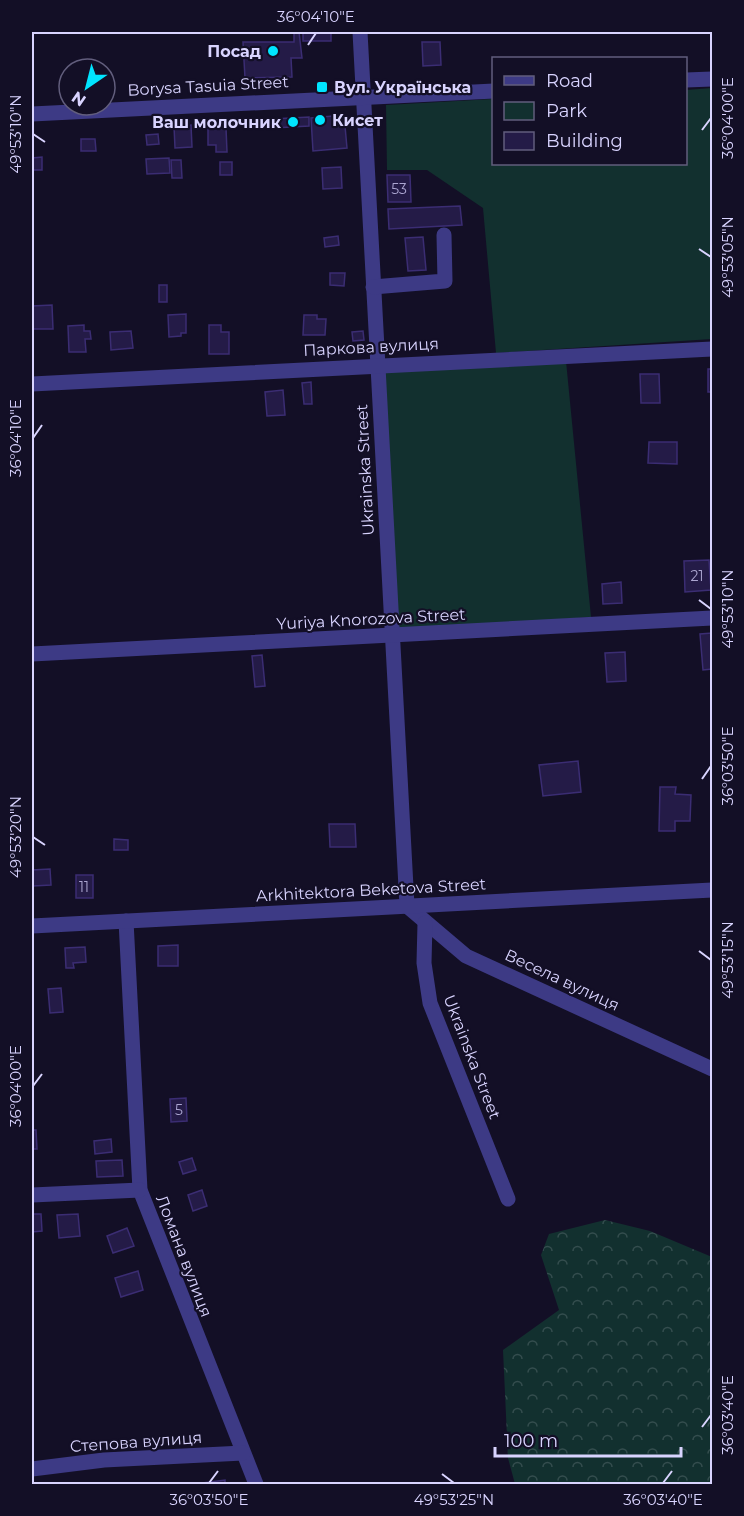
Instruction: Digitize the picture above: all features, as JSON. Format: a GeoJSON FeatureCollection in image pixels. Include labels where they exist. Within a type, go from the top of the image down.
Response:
{"type":"FeatureCollection","features":[{"type":"Feature","properties":{"kind":"street","name":"Ukrainska Street"},"geometry":{"type":"LineString","coordinates":[[360,32],[407,906]]}},
{"type":"Feature","properties":{"kind":"street"},"geometry":{"type":"LineString","coordinates":[[687,80],[712,79]]}},
{"type":"Feature","properties":{"kind":"street","name":"Borysa Tasuia Street"},"geometry":{"type":"LineString","coordinates":[[32,114],[492,91]]}},
{"type":"Feature","properties":{"kind":"street"},"geometry":{"type":"LineString","coordinates":[[373,287],[445,281],[444,235]]}},
{"type":"Feature","properties":{"kind":"street","name":"Паркова вулиця"},"geometry":{"type":"LineString","coordinates":[[32,384],[377,364],[712,349]]}},
{"type":"Feature","properties":{"kind":"street","name":"Yuriya Knorozova Street"},"geometry":{"type":"LineString","coordinates":[[32,654],[712,618]]}},
{"type":"Feature","properties":{"kind":"street","name":"Arkhitektora Beketova Street"},"geometry":{"type":"LineString","coordinates":[[32,926],[712,890]]}},
{"type":"Feature","properties":{"kind":"street","name":"Весела вулиця"},"geometry":{"type":"LineString","coordinates":[[407,906],[466,956],[712,1069]]}},
{"type":"Feature","properties":{"kind":"street","name":"Ломана вулиця"},"geometry":{"type":"LineString","coordinates":[[126,921],[140,1190],[256,1485]]}},
{"type":"Feature","properties":{"kind":"street","name":"Ukrainska Street"},"geometry":{"type":"LineString","coordinates":[[425,923],[424,963],[430,1003],[508,1199]]}},
{"type":"Feature","properties":{"kind":"street"},"geometry":{"type":"LineString","coordinates":[[32,1195],[140,1190]]}},
{"type":"Feature","properties":{"kind":"street","name":"Степова вулиця"},"geometry":{"type":"LineString","coordinates":[[32,1469],[105,1460],[243,1452]]}},
{"type":"Feature","properties":{"kind":"green space"},"geometry":{"type":"Polygon","coordinates":[[[712,88],[712,339],[496,353],[483,208],[427,170],[387,170],[386,105],[492,99],[492,165],[687,165],[687,90],[712,88]]]}},
{"type":"Feature","properties":{"kind":"green space"},"geometry":{"type":"Polygon","coordinates":[[[566,361],[591,617],[397,631],[383,370],[566,361]]]}},
{"type":"Feature","properties":{"kind":"green space"},"geometry":{"type":"Polygon","coordinates":[[[605,1220],[650,1231],[712,1257],[712,1484],[515,1484],[508,1458],[503,1350],[559,1310],[541,1255],[549,1234],[605,1220]]]}},
{"type":"Feature","properties":{"kind":"building","name":"Посад"},"geometry":{"type":"Polygon","coordinates":[[[294,32],[299,32],[302,58],[291,58],[292,77],[245,78],[243,42],[294,42],[294,32]]]}},
{"type":"Feature","properties":{"kind":"building"},"geometry":{"type":"Polygon","coordinates":[[[303,32],[331,32],[331,41],[303,41],[303,32]]]}},
{"type":"Feature","properties":{"kind":"building"},"geometry":{"type":"Polygon","coordinates":[[[422,42],[440,42],[441,65],[423,66],[422,42]]]}},
{"type":"Feature","properties":{"kind":"building"},"geometry":{"type":"Polygon","coordinates":[[[344,115],[347,148],[313,151],[311,118],[344,115]]]}},
{"type":"Feature","properties":{"kind":"building"},"geometry":{"type":"Polygon","coordinates":[[[309,117],[309,126],[273,128],[273,119],[309,117]]]}},
{"type":"Feature","properties":{"kind":"building"},"geometry":{"type":"Polygon","coordinates":[[[191,125],[192,147],[175,148],[174,126],[191,125]]]}},
{"type":"Feature","properties":{"kind":"building"},"geometry":{"type":"Polygon","coordinates":[[[208,128],[226,128],[227,152],[216,152],[216,145],[208,145],[208,128]]]}},
{"type":"Feature","properties":{"kind":"building"},"geometry":{"type":"Polygon","coordinates":[[[158,134],[159,144],[147,145],[146,135],[158,134]]]}},
{"type":"Feature","properties":{"kind":"building"},"geometry":{"type":"Polygon","coordinates":[[[81,139],[95,139],[96,151],[81,151],[81,139]]]}},
{"type":"Feature","properties":{"kind":"building"},"geometry":{"type":"Polygon","coordinates":[[[42,157],[42,170],[33,170],[32,158],[42,157]]]}},
{"type":"Feature","properties":{"kind":"building"},"geometry":{"type":"Polygon","coordinates":[[[169,158],[170,173],[147,174],[146,159],[169,158]]]}},
{"type":"Feature","properties":{"kind":"building"},"geometry":{"type":"Polygon","coordinates":[[[171,160],[181,160],[182,178],[172,178],[171,160]]]}},
{"type":"Feature","properties":{"kind":"building"},"geometry":{"type":"Polygon","coordinates":[[[220,162],[232,162],[232,175],[220,175],[220,162]]]}},
{"type":"Feature","properties":{"kind":"building"},"geometry":{"type":"Polygon","coordinates":[[[341,167],[342,188],[323,189],[322,168],[341,167]]]}},
{"type":"Feature","properties":{"kind":"building"},"geometry":{"type":"Polygon","coordinates":[[[387,175],[410,175],[411,202],[388,202],[387,175]]]}},
{"type":"Feature","properties":{"kind":"building"},"geometry":{"type":"Polygon","coordinates":[[[460,206],[462,225],[389,229],[388,209],[460,206]]]}},
{"type":"Feature","properties":{"kind":"building"},"geometry":{"type":"Polygon","coordinates":[[[338,236],[339,245],[325,247],[324,238],[338,236]]]}},
{"type":"Feature","properties":{"kind":"building"},"geometry":{"type":"Polygon","coordinates":[[[423,237],[426,270],[408,271],[405,238],[423,237]]]}},
{"type":"Feature","properties":{"kind":"building"},"geometry":{"type":"Polygon","coordinates":[[[330,273],[345,273],[344,286],[330,285],[330,273]]]}},
{"type":"Feature","properties":{"kind":"building"},"geometry":{"type":"Polygon","coordinates":[[[159,285],[167,285],[167,302],[159,302],[159,285]]]}},
{"type":"Feature","properties":{"kind":"building"},"geometry":{"type":"Polygon","coordinates":[[[52,305],[53,329],[32,329],[32,306],[52,305]]]}},
{"type":"Feature","properties":{"kind":"building"},"geometry":{"type":"Polygon","coordinates":[[[186,314],[186,333],[169,337],[168,315],[186,314]]]}},
{"type":"Feature","properties":{"kind":"building"},"geometry":{"type":"Polygon","coordinates":[[[304,315],[317,315],[317,319],[326,319],[325,335],[303,335],[304,315]]]}},
{"type":"Feature","properties":{"kind":"building"},"geometry":{"type":"Polygon","coordinates":[[[84,325],[84,331],[90,331],[91,339],[85,339],[86,352],[69,352],[68,326],[84,325]]]}},
{"type":"Feature","properties":{"kind":"building"},"geometry":{"type":"Polygon","coordinates":[[[209,325],[221,325],[221,332],[229,332],[229,354],[209,354],[209,325]]]}},
{"type":"Feature","properties":{"kind":"building"},"geometry":{"type":"Polygon","coordinates":[[[131,331],[133,348],[111,350],[110,332],[131,331]]]}},
{"type":"Feature","properties":{"kind":"building"},"geometry":{"type":"Polygon","coordinates":[[[363,331],[364,340],[353,341],[352,332],[363,331]]]}},
{"type":"Feature","properties":{"kind":"building"},"geometry":{"type":"Polygon","coordinates":[[[708,369],[712,369],[712,392],[708,392],[708,369]]]}},
{"type":"Feature","properties":{"kind":"building"},"geometry":{"type":"Polygon","coordinates":[[[640,374],[659,374],[660,403],[641,403],[640,374]]]}},
{"type":"Feature","properties":{"kind":"building"},"geometry":{"type":"Polygon","coordinates":[[[311,382],[312,404],[304,404],[302,383],[311,382]]]}},
{"type":"Feature","properties":{"kind":"building"},"geometry":{"type":"Polygon","coordinates":[[[283,390],[285,415],[267,416],[265,392],[283,390]]]}},
{"type":"Feature","properties":{"kind":"building"},"geometry":{"type":"Polygon","coordinates":[[[649,442],[677,442],[677,464],[648,463],[649,442]]]}},
{"type":"Feature","properties":{"kind":"building"},"geometry":{"type":"Polygon","coordinates":[[[709,560],[711,590],[685,592],[684,561],[709,560]]]}},
{"type":"Feature","properties":{"kind":"building"},"geometry":{"type":"Polygon","coordinates":[[[621,582],[622,603],[603,604],[602,584],[621,582]]]}},
{"type":"Feature","properties":{"kind":"building"},"geometry":{"type":"Polygon","coordinates":[[[712,633],[712,669],[703,670],[700,634],[712,633]]]}},
{"type":"Feature","properties":{"kind":"building"},"geometry":{"type":"Polygon","coordinates":[[[625,652],[626,681],[607,682],[605,653],[625,652]]]}},
{"type":"Feature","properties":{"kind":"building"},"geometry":{"type":"Polygon","coordinates":[[[262,655],[265,686],[255,687],[252,656],[262,655]]]}},
{"type":"Feature","properties":{"kind":"building"},"geometry":{"type":"Polygon","coordinates":[[[578,761],[581,792],[543,796],[539,765],[578,761]]]}},
{"type":"Feature","properties":{"kind":"building"},"geometry":{"type":"Polygon","coordinates":[[[660,787],[676,787],[675,794],[691,795],[690,821],[675,821],[675,831],[659,831],[660,787]]]}},
{"type":"Feature","properties":{"kind":"building"},"geometry":{"type":"Polygon","coordinates":[[[329,824],[355,824],[356,847],[330,847],[329,824]]]}},
{"type":"Feature","properties":{"kind":"building"},"geometry":{"type":"Polygon","coordinates":[[[114,839],[128,840],[128,850],[114,850],[114,839]]]}},
{"type":"Feature","properties":{"kind":"building"},"geometry":{"type":"Polygon","coordinates":[[[50,869],[51,885],[33,886],[32,870],[50,869]]]}},
{"type":"Feature","properties":{"kind":"building"},"geometry":{"type":"Polygon","coordinates":[[[76,875],[93,875],[93,898],[76,898],[76,875]]]}},
{"type":"Feature","properties":{"kind":"building"},"geometry":{"type":"Polygon","coordinates":[[[178,945],[178,966],[158,966],[158,946],[178,945]]]}},
{"type":"Feature","properties":{"kind":"building"},"geometry":{"type":"Polygon","coordinates":[[[85,947],[86,962],[73,963],[74,968],[66,968],[65,948],[85,947]]]}},
{"type":"Feature","properties":{"kind":"building"},"geometry":{"type":"Polygon","coordinates":[[[61,988],[63,1012],[50,1013],[48,989],[61,988]]]}},
{"type":"Feature","properties":{"kind":"building"},"geometry":{"type":"Polygon","coordinates":[[[186,1098],[187,1121],[171,1122],[170,1099],[186,1098]]]}},
{"type":"Feature","properties":{"kind":"building"},"geometry":{"type":"Polygon","coordinates":[[[32,1130],[36,1130],[37,1149],[32,1149],[32,1130]]]}},
{"type":"Feature","properties":{"kind":"building"},"geometry":{"type":"Polygon","coordinates":[[[111,1139],[112,1152],[95,1154],[94,1141],[111,1139]]]}},
{"type":"Feature","properties":{"kind":"building"},"geometry":{"type":"Polygon","coordinates":[[[192,1158],[196,1170],[183,1174],[179,1162],[192,1158]]]}},
{"type":"Feature","properties":{"kind":"building"},"geometry":{"type":"Polygon","coordinates":[[[122,1160],[123,1176],[97,1177],[96,1161],[122,1160]]]}},
{"type":"Feature","properties":{"kind":"building"},"geometry":{"type":"Polygon","coordinates":[[[202,1190],[207,1206],[193,1211],[188,1195],[202,1190]]]}},
{"type":"Feature","properties":{"kind":"building"},"geometry":{"type":"Polygon","coordinates":[[[32,1214],[41,1214],[42,1231],[32,1232],[32,1214]]]}},
{"type":"Feature","properties":{"kind":"building"},"geometry":{"type":"Polygon","coordinates":[[[78,1214],[80,1236],[59,1238],[57,1215],[78,1214]]]}},
{"type":"Feature","properties":{"kind":"building"},"geometry":{"type":"Polygon","coordinates":[[[127,1228],[134,1246],[113,1253],[107,1236],[127,1228]]]}},
{"type":"Feature","properties":{"kind":"building"},"geometry":{"type":"Polygon","coordinates":[[[138,1271],[143,1290],[121,1297],[115,1278],[138,1271]]]}},
{"type":"Feature","properties":{"kind":"building"},"geometry":{"type":"Polygon","coordinates":[[[225,1480],[225,1484],[194,1484],[225,1480]]]}},
{"type":"Feature","properties":{"kind":"place","name":"Посад"},"geometry":{"type":"Point","coordinates":[273,51]}},
{"type":"Feature","properties":{"kind":"place","name":"Вул. Українська"},"geometry":{"type":"Point","coordinates":[322,87]}},
{"type":"Feature","properties":{"kind":"place","name":"Кисет"},"geometry":{"type":"Point","coordinates":[320,120]}},
{"type":"Feature","properties":{"kind":"place","name":"Ваш молочник"},"geometry":{"type":"Point","coordinates":[293,122]}}]}
